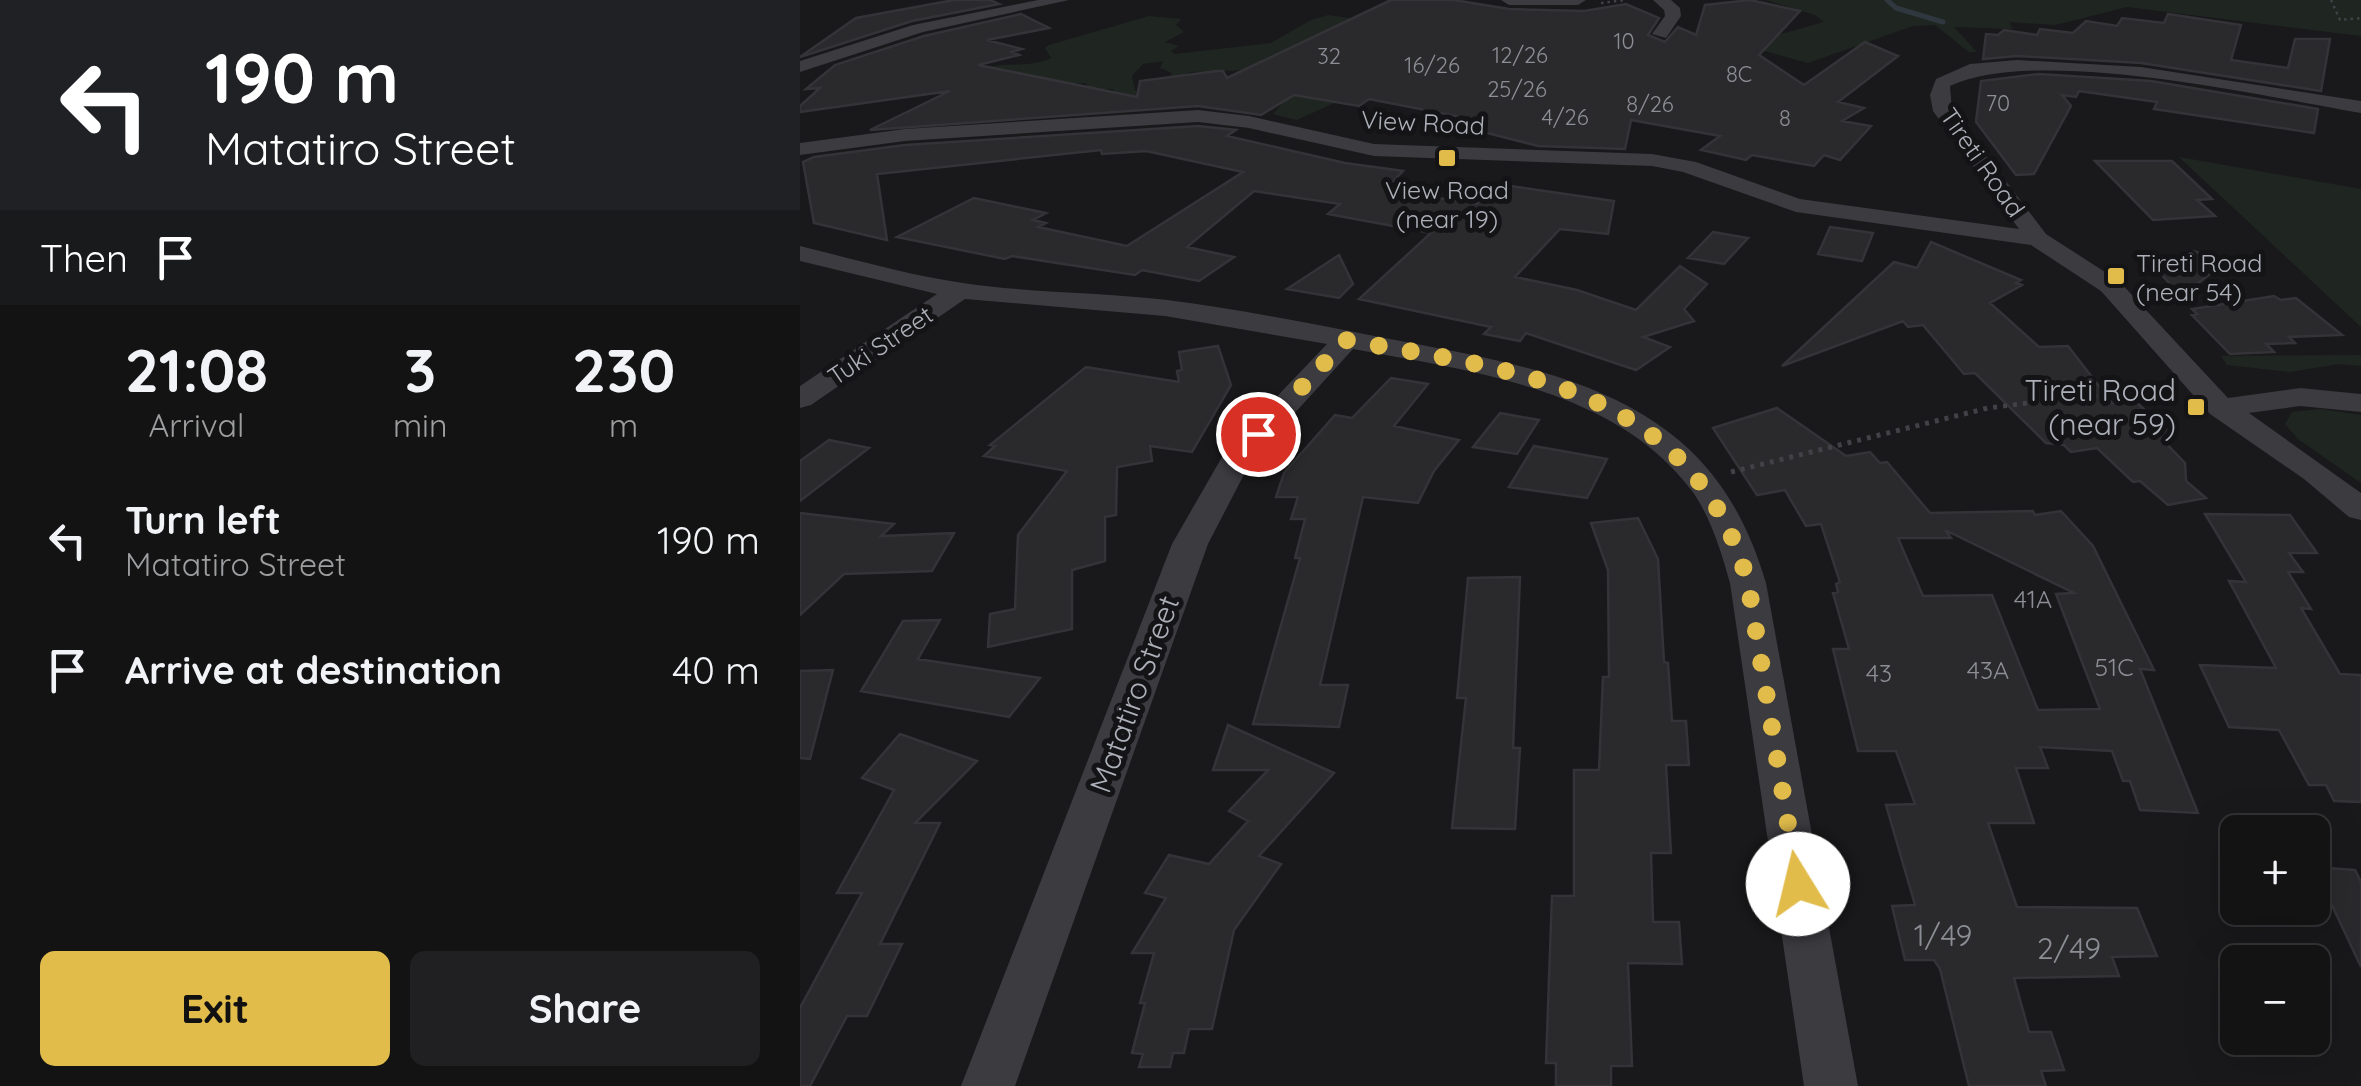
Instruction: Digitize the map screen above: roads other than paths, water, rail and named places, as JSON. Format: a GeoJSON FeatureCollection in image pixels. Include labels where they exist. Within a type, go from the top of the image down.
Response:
{"type":"FeatureCollection","features":[{"type":"Feature","properties":{"kind":"street"},"geometry":{"type":"LineString","coordinates":[[800,67],[919,28],[1061,0]]}},
{"type":"Feature","properties":{"kind":"street"},"geometry":{"type":"LineString","coordinates":[[1509,0],[1578,0]]}},
{"type":"Feature","properties":{"kind":"street"},"geometry":{"type":"LineString","coordinates":[[1660,34],[1673,16],[1672,8],[1661,0]]}},
{"type":"Feature","properties":{"kind":"street","name":"Tireti Road"},"geometry":{"type":"LineString","coordinates":[[2361,106],[2068,64],[1988,64],[1948,76],[1939,95],[1943,111],[2038,239],[2110,286],[2221,408],[2315,472],[2361,510]]}},
{"type":"Feature","properties":{"kind":"street","name":"View Road"},"geometry":{"type":"LineString","coordinates":[[800,149],[906,135],[1217,117],[1374,150],[1652,160],[1688,167],[1796,205],[2038,239]]}},
{"type":"Feature","properties":{"kind":"street"},"geometry":{"type":"LineString","coordinates":[[800,253],[960,291],[1168,308],[1495,368],[1556,384],[1622,416],[1700,480],[1738,548],[1748,583],[1830,1086]]}},
{"type":"Feature","properties":{"kind":"street","name":"Tuki Street"},"geometry":{"type":"LineString","coordinates":[[800,400],[960,291]]}},
{"type":"Feature","properties":{"kind":"street","name":"Matatiro Street"},"geometry":{"type":"LineString","coordinates":[[988,1086],[1190,544],[1237,457],[1346,340]]}},
{"type":"Feature","properties":{"kind":"street"},"geometry":{"type":"LineString","coordinates":[[2221,408],[2300,397],[2361,403]]}},
{"type":"Feature","properties":{"kind":"waterway"},"geometry":{"type":"LineString","coordinates":[[1887,0],[1896,8],[1943,22]]}},
{"type":"Feature","properties":{"kind":"place","name":"View Road (near 19)"},"geometry":{"type":"Point","coordinates":[1447,158]}},
{"type":"Feature","properties":{"kind":"place","name":"Tireti Road (near 54)"},"geometry":{"type":"Point","coordinates":[2116,276]}},
{"type":"Feature","properties":{"kind":"place","name":"Tireti Road (near 59)"},"geometry":{"type":"Point","coordinates":[2196,407]}}]}
